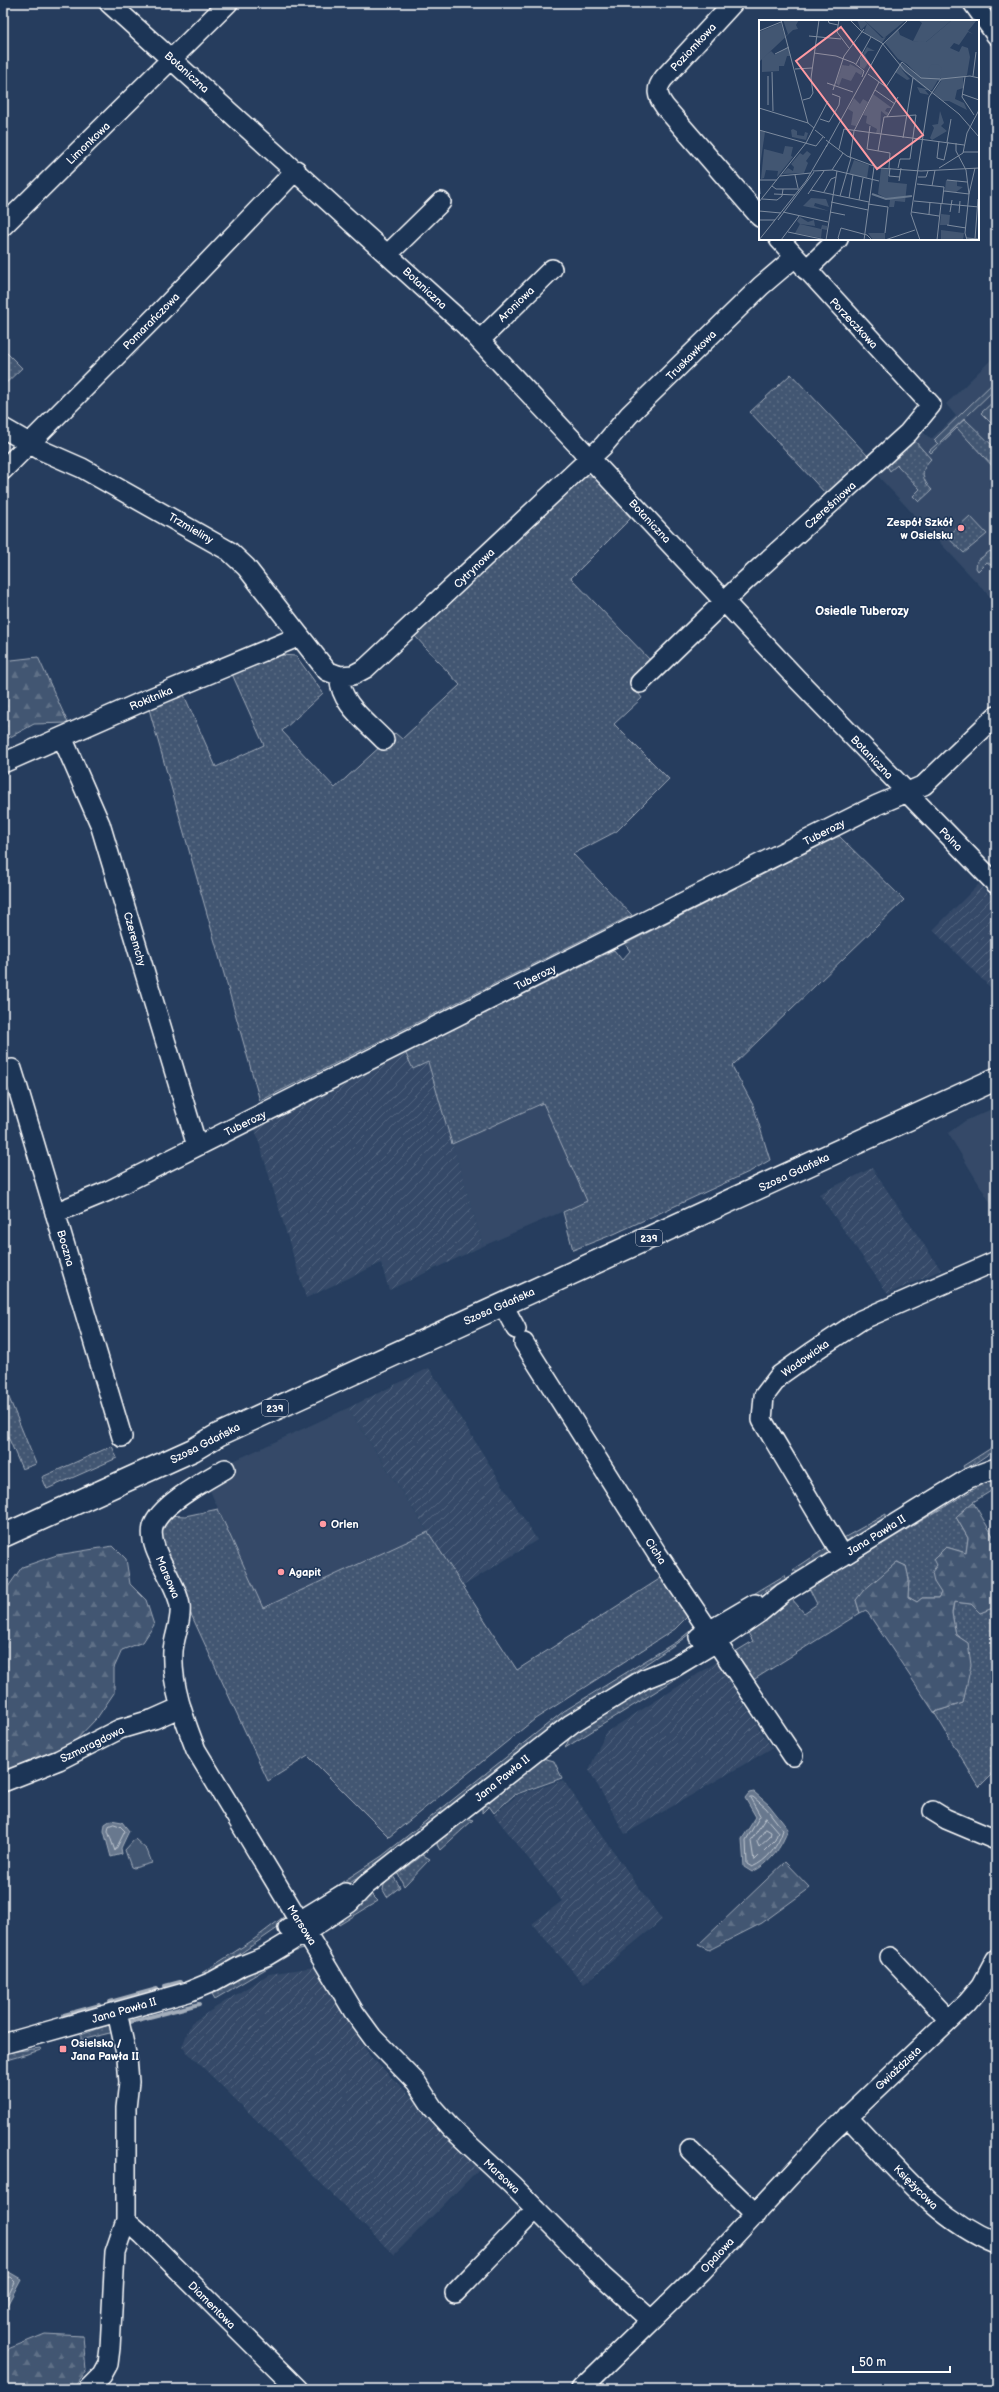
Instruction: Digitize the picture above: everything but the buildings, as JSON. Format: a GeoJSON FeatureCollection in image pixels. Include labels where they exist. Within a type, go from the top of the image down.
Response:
{"type":"FeatureCollection","features":[{"type":"Feature","properties":{"kind":"main road","name":"Szosa Gdańska"},"geometry":{"type":"LineString","coordinates":[[3,1536],[193,1450],[218,1435],[996,1079]]}},
{"type":"Feature","properties":{"kind":"street","name":"Botaniczna"},"geometry":{"type":"LineString","coordinates":[[109,3],[389,254],[480,340],[725,602],[907,793]]}},
{"type":"Feature","properties":{"kind":"street","name":"Limonkowa"},"geometry":{"type":"LineString","coordinates":[[3,226],[228,3]]}},
{"type":"Feature","properties":{"kind":"street","name":"Poziomkowa"},"geometry":{"type":"LineString","coordinates":[[733,3],[664,78],[658,87],[657,93],[666,106],[759,216]]}},
{"type":"Feature","properties":{"kind":"street"},"geometry":{"type":"LineString","coordinates":[[973,3],[996,35]]}},
{"type":"Feature","properties":{"kind":"street","name":"Pomarańczowa"},"geometry":{"type":"LineString","coordinates":[[3,470],[165,307],[296,170]]}},
{"type":"Feature","properties":{"kind":"street"},"geometry":{"type":"LineString","coordinates":[[389,254],[441,202]]}},
{"type":"Feature","properties":{"kind":"street","name":"Porzeczkowa"},"geometry":{"type":"LineString","coordinates":[[780,240],[931,405]]}},
{"type":"Feature","properties":{"kind":"street","name":"Truskawkowa"},"geometry":{"type":"LineString","coordinates":[[590,457],[761,286],[801,264],[837,240]]}},
{"type":"Feature","properties":{"kind":"street","name":"Aroniowa"},"geometry":{"type":"LineString","coordinates":[[480,340],[552,269]]}},
{"type":"Feature","properties":{"kind":"street","name":"Czereśniowa"},"geometry":{"type":"LineString","coordinates":[[640,683],[908,432],[931,405]]}},
{"type":"Feature","properties":{"kind":"street","name":"Trzmieliny"},"geometry":{"type":"LineString","coordinates":[[3,428],[29,443],[82,468],[229,551],[246,567],[327,671],[347,676]]}},
{"type":"Feature","properties":{"kind":"street","name":"Cytrynowa"},"geometry":{"type":"LineString","coordinates":[[347,676],[366,668],[421,619],[590,457]]}},
{"type":"Feature","properties":{"kind":"street","name":"Rokitnika"},"geometry":{"type":"LineString","coordinates":[[3,763],[300,636]]}},
{"type":"Feature","properties":{"kind":"street"},"geometry":{"type":"LineString","coordinates":[[347,676],[339,685],[344,698],[384,740]]}},
{"type":"Feature","properties":{"kind":"street","name":"Tuberozy"},"geometry":{"type":"LineString","coordinates":[[56,1213],[108,1191],[877,805],[924,785],[996,716]]}},
{"type":"Feature","properties":{"kind":"street","name":"Czeremchy"},"geometry":{"type":"LineString","coordinates":[[62,737],[100,824],[197,1146]]}},
{"type":"Feature","properties":{"kind":"street","name":"Polna"},"geometry":{"type":"LineString","coordinates":[[907,793],[996,884]]}},
{"type":"Feature","properties":{"kind":"street","name":"Boczna"},"geometry":{"type":"LineString","coordinates":[[3,1072],[12,1069],[122,1437]]}},
{"type":"Feature","properties":{"kind":"street","name":"Wadowicka"},"geometry":{"type":"LineString","coordinates":[[843,1556],[762,1420],[764,1396],[780,1375],[861,1320],[996,1261]]}},
{"type":"Feature","properties":{"kind":"street","name":"Cicha"},"geometry":{"type":"LineString","coordinates":[[503,1305],[520,1336],[656,1552],[793,1756]]}},
{"type":"Feature","properties":{"kind":"street","name":"Jana Pawła II"},"geometry":{"type":"LineString","coordinates":[[3,2044],[188,1992],[212,1982],[241,1966],[260,1947],[303,1926],[343,1894],[366,1886],[402,1859],[550,1739],[644,1679],[668,1657],[713,1636],[754,1604],[783,1593],[969,1478],[996,1455]]}},
{"type":"Feature","properties":{"kind":"street","name":"Jana Pawła II"},"geometry":{"type":"LineString","coordinates":[[969,1478],[996,1468]]}},
{"type":"Feature","properties":{"kind":"street","name":"Marsowa"},"geometry":{"type":"LineString","coordinates":[[225,1469],[169,1506],[156,1520],[152,1537],[156,1549],[169,1575],[180,1606],[174,1639],[173,1667],[181,1707],[196,1750],[354,2012],[373,2038],[416,2082],[433,2108],[450,2127],[536,2209],[602,2276],[651,2320]]}},
{"type":"Feature","properties":{"kind":"street","name":"Szmaragdowa"},"geometry":{"type":"LineString","coordinates":[[3,1782],[60,1760],[120,1729],[154,1719],[181,1707]]}},
{"type":"Feature","properties":{"kind":"street"},"geometry":{"type":"LineString","coordinates":[[934,1811],[946,1819],[996,1840]]}},
{"type":"Feature","properties":{"kind":"street"},"geometry":{"type":"LineString","coordinates":[[890,1957],[950,2020]]}},
{"type":"Feature","properties":{"kind":"street","name":"Gwiaździsta"},"geometry":{"type":"LineString","coordinates":[[847,2116],[950,2020],[982,1984],[996,1959]]}},
{"type":"Feature","properties":{"kind":"street"},"geometry":{"type":"LineString","coordinates":[[88,2389],[102,2375],[108,2364],[115,2252],[126,2220],[126,2108],[130,2082],[128,2058],[117,2012]]}},
{"type":"Feature","properties":{"kind":"street","name":"Opalowa"},"geometry":{"type":"LineString","coordinates":[[581,2389],[696,2277],[847,2116]]}},
{"type":"Feature","properties":{"kind":"street","name":"Księżycowa"},"geometry":{"type":"LineString","coordinates":[[847,2116],[948,2218],[968,2231],[996,2244]]}},
{"type":"Feature","properties":{"kind":"street"},"geometry":{"type":"LineString","coordinates":[[690,2150],[756,2214]]}},
{"type":"Feature","properties":{"kind":"street"},"geometry":{"type":"LineString","coordinates":[[455,2293],[536,2209]]}},
{"type":"Feature","properties":{"kind":"street","name":"Diamentowa"},"geometry":{"type":"LineString","coordinates":[[126,2220],[144,2234],[298,2389]]}},
{"type":"Feature","properties":{"kind":"shaded area","name":"Zespół Szkół w Osielsku"},"geometry":{"type":"Polygon","coordinates":[[[996,355],[996,603],[877,475],[923,432],[931,439],[956,416],[946,404],[996,355]]]}},
{"type":"Feature","properties":{"kind":"shaded area"},"geometry":{"type":"Polygon","coordinates":[[[979,884],[996,902],[996,993],[933,930],[979,884]]]}},
{"type":"Feature","properties":{"kind":"shaded area"},"geometry":{"type":"Polygon","coordinates":[[[405,1052],[428,1062],[483,1246],[389,1290],[381,1263],[306,1298],[255,1129],[405,1052]]]}},
{"type":"Feature","properties":{"kind":"shaded area"},"geometry":{"type":"Polygon","coordinates":[[[543,1103],[587,1201],[483,1246],[452,1144],[543,1103]]]}},
{"type":"Feature","properties":{"kind":"shaded area"},"geometry":{"type":"Polygon","coordinates":[[[996,1107],[996,1212],[948,1133],[965,1121],[996,1107]]]}},
{"type":"Feature","properties":{"kind":"shaded area"},"geometry":{"type":"Polygon","coordinates":[[[872,1168],[941,1270],[888,1294],[819,1194],[872,1168]]]}},
{"type":"Feature","properties":{"kind":"shaded area"},"geometry":{"type":"Polygon","coordinates":[[[429,1368],[537,1540],[463,1586],[348,1408],[429,1368]]]}},
{"type":"Feature","properties":{"kind":"shaded area"},"geometry":{"type":"Polygon","coordinates":[[[348,1408],[428,1532],[263,1608],[203,1475],[348,1408]]]}},
{"type":"Feature","properties":{"kind":"shaded area"},"geometry":{"type":"Polygon","coordinates":[[[717,1662],[772,1748],[625,1834],[589,1770],[605,1733],[717,1662]]]}},
{"type":"Feature","properties":{"kind":"shaded area"},"geometry":{"type":"Polygon","coordinates":[[[563,1780],[662,1920],[584,1984],[532,1924],[562,1901],[494,1815],[516,1796],[563,1780]]]}},
{"type":"Feature","properties":{"kind":"shaded area"},"geometry":{"type":"Polygon","coordinates":[[[314,1967],[370,2056],[482,2166],[394,2255],[182,2047],[191,2023],[269,1974],[314,1967]]]}},
{"type":"Feature","properties":{"kind":"green space"},"geometry":{"type":"Polygon","coordinates":[[[3,349],[22,368],[3,386],[3,349]]]}},
{"type":"Feature","properties":{"kind":"green space"},"geometry":{"type":"Polygon","coordinates":[[[791,374],[868,456],[826,494],[750,412],[791,374]]]}},
{"type":"Feature","properties":{"kind":"green space"},"geometry":{"type":"Polygon","coordinates":[[[996,380],[996,388],[938,444],[934,440],[996,380]]]}},
{"type":"Feature","properties":{"kind":"green space"},"geometry":{"type":"Polygon","coordinates":[[[996,399],[996,428],[981,413],[996,399]]]}},
{"type":"Feature","properties":{"kind":"green space"},"geometry":{"type":"Polygon","coordinates":[[[965,419],[996,449],[996,470],[957,428],[931,453],[929,451],[965,419]]]}},
{"type":"Feature","properties":{"kind":"green space"},"geometry":{"type":"Polygon","coordinates":[[[914,440],[931,459],[927,463],[923,474],[928,486],[932,490],[919,502],[913,496],[920,489],[897,465],[890,471],[887,466],[914,440]]]}},
{"type":"Feature","properties":{"kind":"green space"},"geometry":{"type":"Polygon","coordinates":[[[585,476],[594,476],[631,518],[571,578],[651,661],[630,682],[642,698],[614,724],[669,779],[617,831],[573,854],[632,915],[260,1101],[149,709],[184,695],[216,767],[264,745],[232,674],[280,655],[296,656],[323,693],[282,731],[335,788],[395,733],[402,739],[460,685],[415,636],[577,480],[585,476]]]}},
{"type":"Feature","properties":{"kind":"green space"},"geometry":{"type":"Polygon","coordinates":[[[970,516],[987,534],[964,553],[947,537],[970,516]]]}},
{"type":"Feature","properties":{"kind":"green space"},"geometry":{"type":"Polygon","coordinates":[[[990,551],[996,555],[996,569],[987,562],[978,571],[976,568],[977,561],[990,551]]]}},
{"type":"Feature","properties":{"kind":"green space"},"geometry":{"type":"Polygon","coordinates":[[[38,657],[68,723],[34,724],[3,741],[3,661],[38,657]]]}},
{"type":"Feature","properties":{"kind":"green space"},"geometry":{"type":"Polygon","coordinates":[[[839,836],[904,900],[732,1066],[753,1105],[770,1160],[751,1171],[614,1234],[573,1250],[563,1212],[587,1201],[543,1103],[452,1144],[428,1062],[413,1069],[405,1052],[614,950],[622,960],[630,951],[625,944],[839,836]]]}},
{"type":"Feature","properties":{"kind":"green space"},"geometry":{"type":"Polygon","coordinates":[[[3,1383],[36,1464],[22,1469],[3,1425],[3,1383]]]}},
{"type":"Feature","properties":{"kind":"green space"},"geometry":{"type":"Polygon","coordinates":[[[996,1445],[996,1449],[965,1470],[963,1466],[996,1445]]]}},
{"type":"Feature","properties":{"kind":"green space"},"geometry":{"type":"Polygon","coordinates":[[[112,1446],[117,1458],[47,1489],[42,1477],[112,1446]]]}},
{"type":"Feature","properties":{"kind":"green space"},"geometry":{"type":"Polygon","coordinates":[[[996,1476],[996,1488],[973,1502],[956,1517],[968,1538],[966,1553],[946,1547],[937,1565],[941,1593],[938,1598],[922,1598],[917,1602],[908,1597],[909,1579],[906,1566],[897,1562],[856,1600],[860,1613],[750,1682],[730,1655],[753,1641],[747,1631],[792,1599],[804,1613],[817,1604],[809,1588],[996,1476]]]}},
{"type":"Feature","properties":{"kind":"green space"},"geometry":{"type":"Polygon","coordinates":[[[973,1502],[996,1541],[996,1609],[995,1607],[980,1613],[971,1604],[954,1602],[952,1613],[956,1635],[968,1643],[971,1665],[963,1703],[934,1712],[866,1610],[860,1613],[856,1600],[863,1591],[897,1562],[906,1566],[909,1579],[908,1597],[917,1602],[922,1598],[938,1598],[941,1593],[934,1582],[932,1572],[937,1565],[934,1559],[946,1547],[966,1553],[968,1538],[956,1517],[973,1502]]]}},
{"type":"Feature","properties":{"kind":"green space"},"geometry":{"type":"Polygon","coordinates":[[[218,1509],[263,1608],[428,1532],[517,1670],[661,1578],[690,1614],[675,1629],[535,1719],[389,1837],[308,1756],[268,1781],[190,1612],[160,1538],[169,1515],[185,1516],[218,1509]]]}},
{"type":"Feature","properties":{"kind":"green space"},"geometry":{"type":"Polygon","coordinates":[[[886,1514],[886,1520],[848,1542],[840,1540],[886,1514]]]}},
{"type":"Feature","properties":{"kind":"green space"},"geometry":{"type":"Polygon","coordinates":[[[113,1546],[126,1559],[130,1584],[146,1600],[154,1625],[143,1642],[122,1650],[114,1668],[114,1693],[97,1718],[71,1745],[3,1771],[3,1594],[22,1567],[57,1555],[113,1546]]]}},
{"type":"Feature","properties":{"kind":"green space"},"geometry":{"type":"Polygon","coordinates":[[[829,1546],[829,1554],[799,1573],[793,1570],[829,1546]]]}},
{"type":"Feature","properties":{"kind":"green space"},"geometry":{"type":"Polygon","coordinates":[[[785,1575],[786,1579],[734,1610],[732,1607],[785,1575]]]}},
{"type":"Feature","properties":{"kind":"green space"},"geometry":{"type":"Polygon","coordinates":[[[954,1602],[971,1604],[980,1613],[995,1607],[996,1609],[996,1770],[979,1787],[934,1712],[963,1703],[968,1643],[956,1635],[952,1613],[954,1602]]]}},
{"type":"Feature","properties":{"kind":"green space"},"geometry":{"type":"Polygon","coordinates":[[[695,1627],[693,1631],[680,1641],[567,1717],[368,1872],[323,1899],[321,1896],[382,1856],[564,1711],[679,1640],[695,1627]]]}},
{"type":"Feature","properties":{"kind":"green space"},"geometry":{"type":"Polygon","coordinates":[[[708,1653],[716,1654],[565,1748],[571,1735],[708,1653]]]}},
{"type":"Feature","properties":{"kind":"green space"},"geometry":{"type":"Polygon","coordinates":[[[543,1758],[554,1761],[562,1778],[514,1795],[494,1813],[489,1806],[482,1813],[482,1805],[543,1758]]]}},
{"type":"Feature","properties":{"kind":"green space"},"geometry":{"type":"Polygon","coordinates":[[[466,1818],[473,1820],[440,1850],[437,1845],[438,1840],[466,1818]]]}},
{"type":"Feature","properties":{"kind":"green space"},"geometry":{"type":"Polygon","coordinates":[[[135,1839],[147,1850],[152,1863],[134,1868],[131,1867],[125,1850],[135,1839]]]}},
{"type":"Feature","properties":{"kind":"green space"},"geometry":{"type":"Polygon","coordinates":[[[423,1855],[430,1859],[404,1886],[398,1874],[423,1855]]]}},
{"type":"Feature","properties":{"kind":"green space"},"geometry":{"type":"Polygon","coordinates":[[[785,1862],[810,1888],[762,1923],[709,1950],[698,1945],[785,1862]]]}},
{"type":"Feature","properties":{"kind":"green space"},"geometry":{"type":"Polygon","coordinates":[[[393,1876],[400,1887],[387,1897],[383,1890],[384,1885],[393,1876]]]}},
{"type":"Feature","properties":{"kind":"green space"},"geometry":{"type":"Polygon","coordinates":[[[371,1894],[378,1901],[339,1925],[336,1920],[371,1894]]]}},
{"type":"Feature","properties":{"kind":"green space"},"geometry":{"type":"Polygon","coordinates":[[[286,1915],[282,1925],[215,1971],[202,1973],[253,1940],[286,1915]]]}},
{"type":"Feature","properties":{"kind":"green space"},"geometry":{"type":"Polygon","coordinates":[[[296,1945],[308,1948],[296,1951],[215,1999],[212,1994],[217,1989],[296,1945]]]}},
{"type":"Feature","properties":{"kind":"green space"},"geometry":{"type":"Polygon","coordinates":[[[108,2025],[114,2032],[81,2040],[81,2035],[108,2025]]]}},
{"type":"Feature","properties":{"kind":"green space"},"geometry":{"type":"Polygon","coordinates":[[[40,2048],[41,2050],[3,2061],[3,2053],[40,2048]]]}},
{"type":"Feature","properties":{"kind":"green space"},"geometry":{"type":"Polygon","coordinates":[[[45,2334],[83,2336],[86,2371],[73,2389],[3,2389],[3,2351],[45,2334]]]}},
{"type":"Feature","properties":{"kind":"water"},"geometry":{"type":"Polygon","coordinates":[[[754,1792],[769,1805],[788,1829],[779,1848],[770,1860],[752,1872],[744,1867],[742,1839],[756,1817],[745,1798],[749,1793],[754,1792]]]}},
{"type":"Feature","properties":{"kind":"water"},"geometry":{"type":"Polygon","coordinates":[[[111,1820],[122,1822],[129,1831],[121,1848],[122,1854],[111,1857],[104,1831],[105,1824],[111,1820]]]}},
{"type":"Feature","properties":{"kind":"water"},"geometry":{"type":"Polygon","coordinates":[[[9,2272],[21,2279],[3,2313],[3,2275],[9,2272]]]}},
{"type":"Feature","properties":{"kind":"waterway"},"geometry":{"type":"LineString","coordinates":[[165,1986],[180,1982]]}},
{"type":"Feature","properties":{"kind":"waterway"},"geometry":{"type":"LineString","coordinates":[[110,2002],[157,1989]]}},
{"type":"Feature","properties":{"kind":"waterway"},"geometry":{"type":"LineString","coordinates":[[130,2022],[199,2004]]}},
{"type":"Feature","properties":{"kind":"waterway"},"geometry":{"type":"LineString","coordinates":[[64,2015],[100,2005]]}},
{"type":"Feature","properties":{"kind":"place","name":"Zespół Szkół w Osielsku"},"geometry":{"type":"Point","coordinates":[961,528]}},
{"type":"Feature","properties":{"kind":"place","name":"Orlen"},"geometry":{"type":"Point","coordinates":[323,1524]}},
{"type":"Feature","properties":{"kind":"place","name":"Agapit"},"geometry":{"type":"Point","coordinates":[281,1572]}},
{"type":"Feature","properties":{"kind":"place","name":"Osielsko / Jana Pawła II"},"geometry":{"type":"Point","coordinates":[63,2049]}},
{"type":"Feature","properties":{"kind":"district","name":"Osiedle Tuberozy"},"geometry":{"type":"Point","coordinates":[862,611]}}]}
